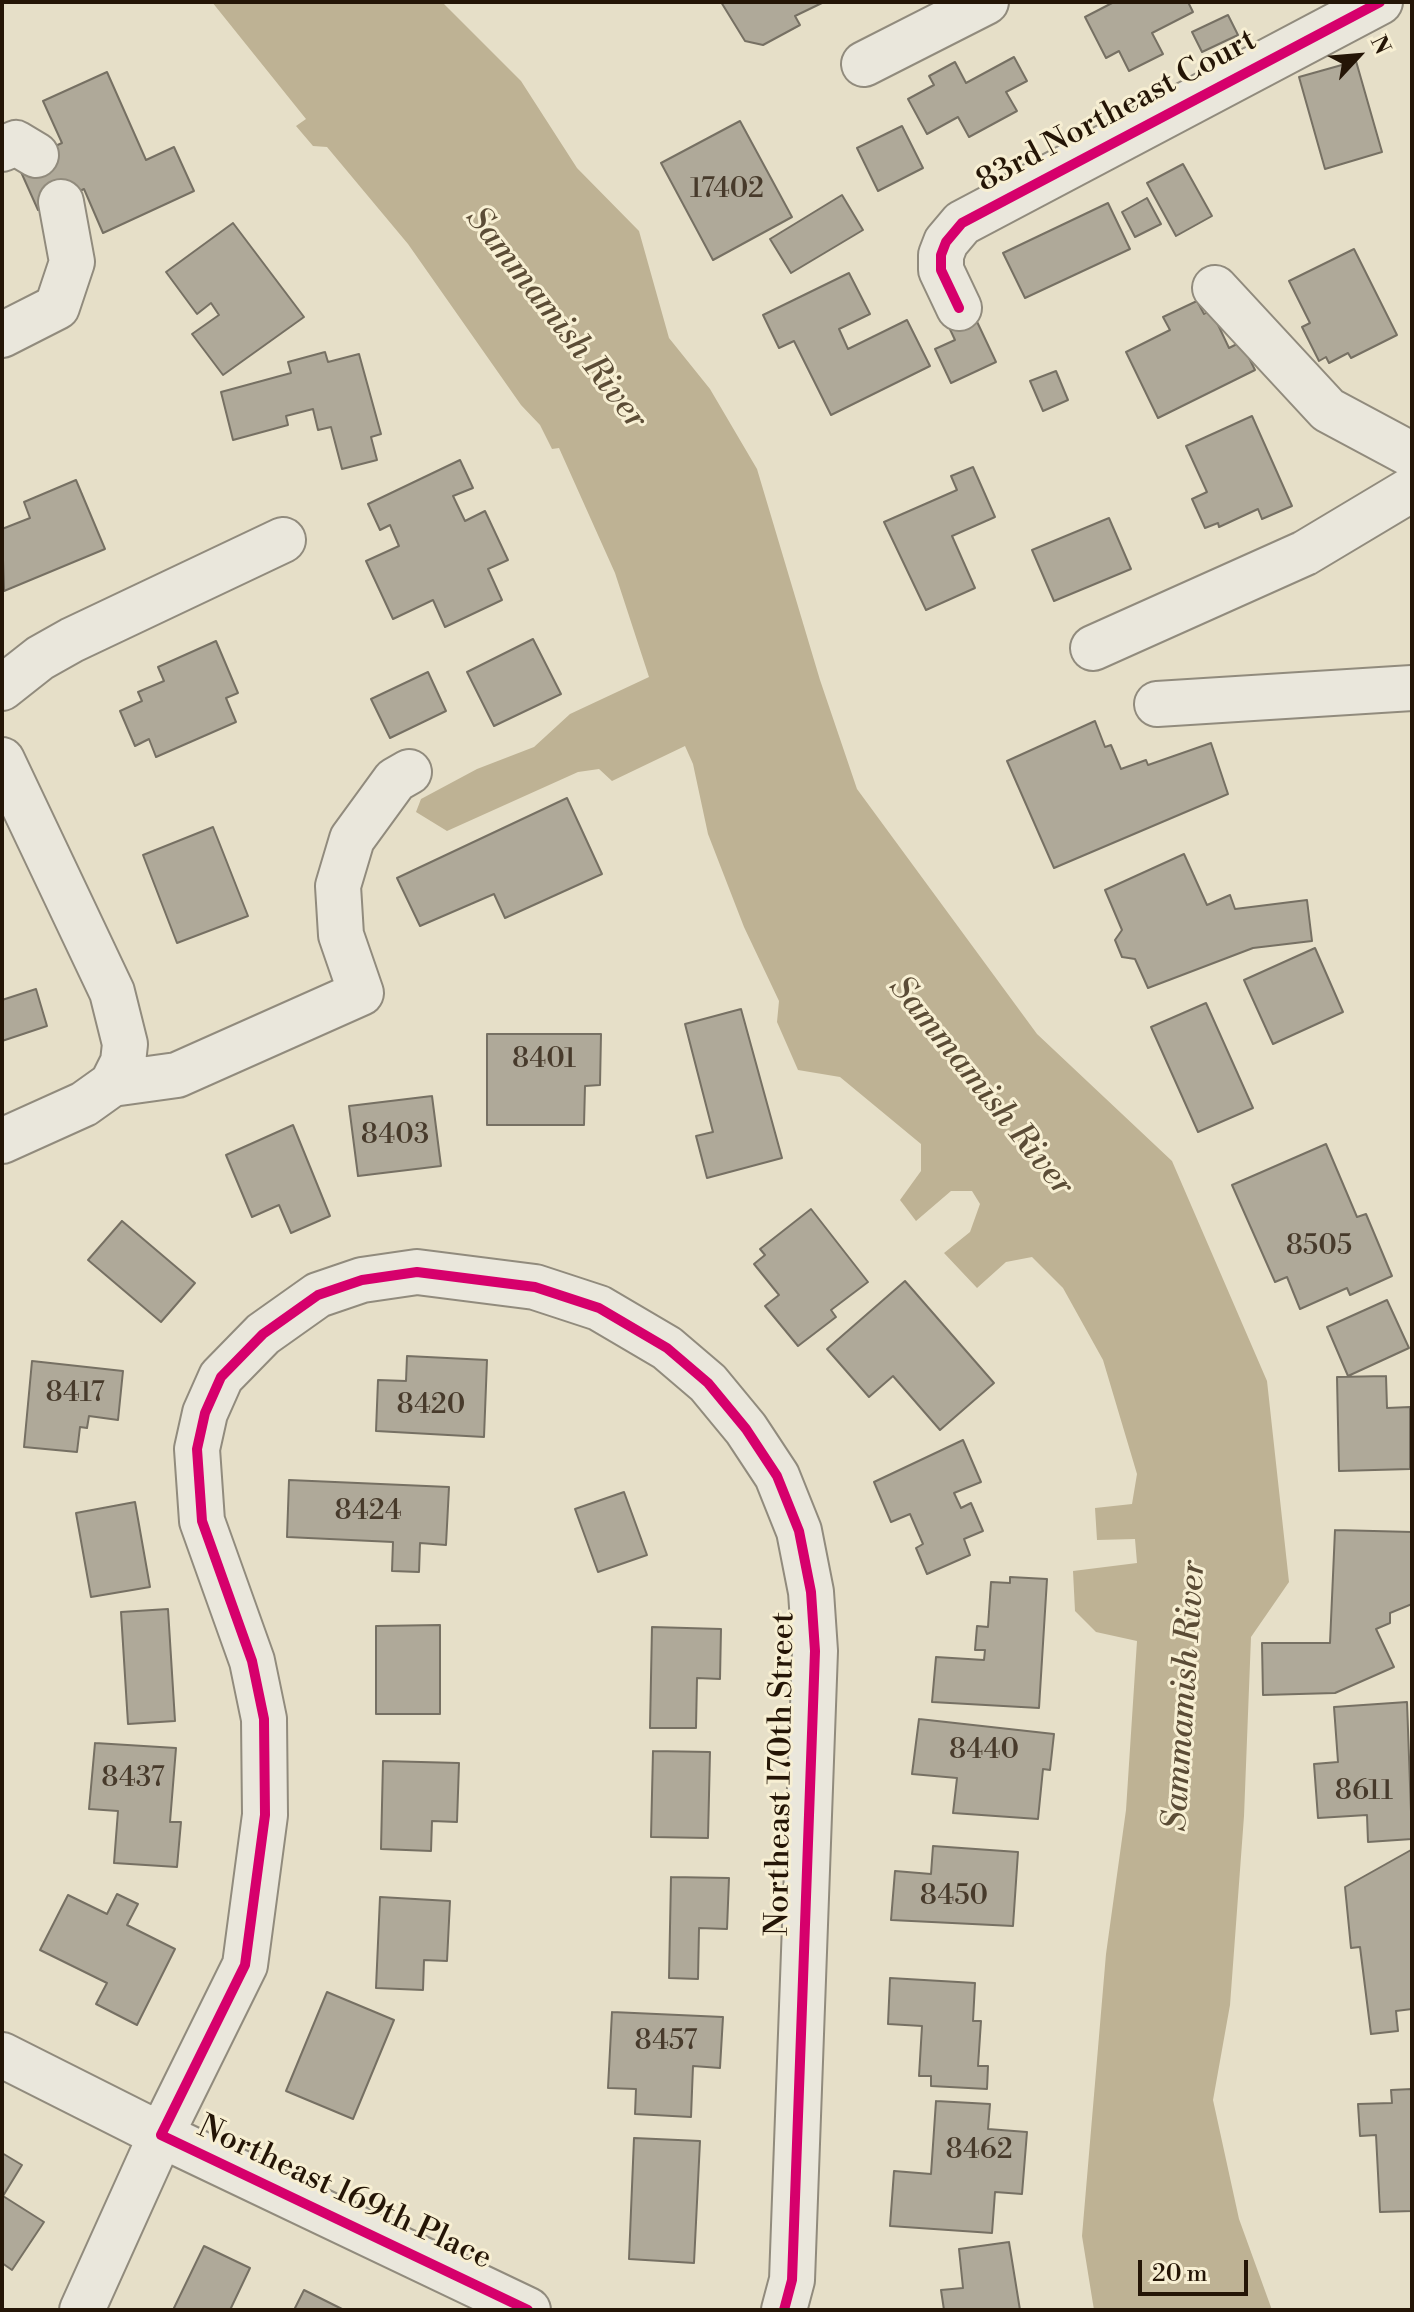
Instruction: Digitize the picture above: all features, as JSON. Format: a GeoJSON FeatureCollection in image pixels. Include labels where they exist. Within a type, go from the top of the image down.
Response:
{"type":"FeatureCollection","features":[{"type":"Feature","properties":{"kind":"street"},"geometry":{"type":"LineString","coordinates":[[864,64],[986,2]]}},
{"type":"Feature","properties":{"kind":"street","name":"83rd Northeast Court"},"geometry":{"type":"LineString","coordinates":[[959,308],[941,270],[941,255],[952,233],[962,223],[1380,2]]}},
{"type":"Feature","properties":{"kind":"street"},"geometry":{"type":"LineString","coordinates":[[7,328],[57,307],[72,262],[61,202]]}},
{"type":"Feature","properties":{"kind":"street"},"geometry":{"type":"LineString","coordinates":[[1215,288],[1328,410],[1412,455]]}},
{"type":"Feature","properties":{"kind":"street"},"geometry":{"type":"LineString","coordinates":[[1093,648],[1305,553],[1412,489]]}},
{"type":"Feature","properties":{"kind":"street"},"geometry":{"type":"LineString","coordinates":[[2,688],[28,666],[72,640],[283,540]]}},
{"type":"Feature","properties":{"kind":"street"},"geometry":{"type":"LineString","coordinates":[[1157,704],[1412,688]]}},
{"type":"Feature","properties":{"kind":"street"},"geometry":{"type":"LineString","coordinates":[[2,760],[112,992],[125,1044],[123,1062],[112,1084]]}},
{"type":"Feature","properties":{"kind":"street"},"geometry":{"type":"LineString","coordinates":[[2,1141],[84,1104],[112,1084],[177,1075],[361,993],[341,935],[338,886],[352,839],[395,780],[409,772]]}},
{"type":"Feature","properties":{"kind":"street","name":"Northeast 170th Street"},"geometry":{"type":"LineString","coordinates":[[221,1377],[263,1334],[318,1295],[362,1280],[417,1272],[535,1287],[599,1308],[667,1348],[708,1383],[746,1429],[777,1476],[799,1531],[811,1592],[815,1651],[792,2280],[784,2310]]}},
{"type":"Feature","properties":{"kind":"street","name":"Northeast 169th Place"},"geometry":{"type":"LineString","coordinates":[[221,1377],[205,1413],[197,1449],[202,1521],[252,1661],[261,1705],[265,1815],[245,1965],[161,2135],[528,2310]]}},
{"type":"Feature","properties":{"kind":"street"},"geometry":{"type":"LineString","coordinates":[[2,2055],[161,2135],[82,2310]]}},
{"type":"Feature","properties":{"kind":"water","name":"Sammamish River"},"geometry":{"type":"Polygon","coordinates":[[[212,2],[442,2],[521,81],[577,168],[639,231],[669,338],[710,389],[757,469],[820,680],[857,789],[1037,1034],[1172,1161],[1267,1381],[1289,1582],[1251,1637],[1244,1816],[1230,2005],[1213,2100],[1239,2219],[1272,2310],[1094,2310],[1082,2236],[1106,1954],[1126,1810],[1137,1641],[1096,1632],[1075,1611],[1073,1571],[1137,1563],[1135,1539],[1097,1540],[1095,1508],[1132,1504],[1137,1474],[1103,1360],[1063,1288],[1032,1257],[1006,1262],[977,1288],[944,1253],[970,1232],[980,1204],[972,1191],[951,1191],[916,1221],[900,1200],[921,1171],[921,1144],[840,1077],[798,1070],[777,1022],[779,1001],[744,927],[708,834],[693,764],[685,746],[612,781],[599,769],[578,772],[447,831],[416,812],[421,799],[477,769],[534,747],[570,714],[649,677],[615,573],[559,448],[552,449],[540,425],[521,405],[408,244],[327,147],[313,146],[296,126],[306,119],[212,2]]]}},
{"type":"Feature","properties":{"kind":"building"},"geometry":{"type":"Polygon","coordinates":[[[721,2],[824,2],[795,16],[800,25],[763,45],[745,41],[721,2]]]}},
{"type":"Feature","properties":{"kind":"building"},"geometry":{"type":"Polygon","coordinates":[[[1114,2],[1188,2],[1193,12],[1152,33],[1163,54],[1129,71],[1119,51],[1106,58],[1085,17],[1114,2]]]}},
{"type":"Feature","properties":{"kind":"building"},"geometry":{"type":"Polygon","coordinates":[[[1228,15],[1238,35],[1202,52],[1192,32],[1228,15]]]}},
{"type":"Feature","properties":{"kind":"building"},"geometry":{"type":"Polygon","coordinates":[[[1014,57],[1027,81],[1006,92],[1017,111],[969,137],[958,117],[927,134],[908,99],[934,85],[929,76],[955,62],[966,83],[1014,57]]]}},
{"type":"Feature","properties":{"kind":"building"},"geometry":{"type":"Polygon","coordinates":[[[1356,61],[1382,152],[1325,169],[1299,77],[1356,61]]]}},
{"type":"Feature","properties":{"kind":"building"},"geometry":{"type":"Polygon","coordinates":[[[107,72],[146,160],[174,147],[194,191],[103,233],[84,189],[38,210],[17,163],[62,143],[43,101],[107,72]]]}},
{"type":"Feature","properties":{"kind":"building"},"geometry":{"type":"Polygon","coordinates":[[[740,121],[792,217],[713,260],[661,163],[740,121]]]}},
{"type":"Feature","properties":{"kind":"building"},"geometry":{"type":"Polygon","coordinates":[[[902,126],[923,168],[878,191],[857,148],[902,126]]]}},
{"type":"Feature","properties":{"kind":"building"},"geometry":{"type":"Polygon","coordinates":[[[1183,164],[1212,216],[1176,236],[1147,183],[1183,164]]]}},
{"type":"Feature","properties":{"kind":"building"},"geometry":{"type":"Polygon","coordinates":[[[842,195],[863,230],[791,273],[770,239],[842,195]]]}},
{"type":"Feature","properties":{"kind":"building"},"geometry":{"type":"Polygon","coordinates":[[[1147,198],[1161,224],[1135,237],[1122,212],[1147,198]]]}},
{"type":"Feature","properties":{"kind":"building"},"geometry":{"type":"Polygon","coordinates":[[[1108,203],[1130,249],[1025,298],[1003,253],[1108,203]]]}},
{"type":"Feature","properties":{"kind":"building"},"geometry":{"type":"Polygon","coordinates":[[[233,223],[304,317],[223,375],[192,334],[219,315],[211,303],[197,314],[166,272],[233,223]]]}},
{"type":"Feature","properties":{"kind":"building"},"geometry":{"type":"Polygon","coordinates":[[[1354,249],[1397,335],[1351,358],[1348,353],[1329,363],[1326,357],[1319,361],[1302,327],[1310,323],[1289,281],[1354,249]]]}},
{"type":"Feature","properties":{"kind":"building"},"geometry":{"type":"Polygon","coordinates":[[[849,273],[870,314],[839,329],[848,349],[907,320],[930,366],[831,415],[794,341],[779,348],[763,315],[849,273]]]}},
{"type":"Feature","properties":{"kind":"building"},"geometry":{"type":"Polygon","coordinates":[[[1197,301],[1204,314],[1211,310],[1229,348],[1241,342],[1255,370],[1158,418],[1126,352],[1170,330],[1163,317],[1197,301]]]}},
{"type":"Feature","properties":{"kind":"building"},"geometry":{"type":"Polygon","coordinates":[[[972,311],[996,362],[951,383],[935,349],[955,340],[947,323],[972,311]]]}},
{"type":"Feature","properties":{"kind":"building"},"geometry":{"type":"Polygon","coordinates":[[[325,352],[328,362],[359,354],[381,434],[371,437],[377,460],[342,469],[331,427],[318,430],[313,409],[286,416],[288,425],[233,440],[221,392],[291,373],[288,362],[325,352]]]}},
{"type":"Feature","properties":{"kind":"building"},"geometry":{"type":"Polygon","coordinates":[[[1056,371],[1068,400],[1043,411],[1030,381],[1056,371]]]}},
{"type":"Feature","properties":{"kind":"building"},"geometry":{"type":"Polygon","coordinates":[[[1252,416],[1292,506],[1262,519],[1258,509],[1219,527],[1218,523],[1205,528],[1192,499],[1207,492],[1186,446],[1252,416]]]}},
{"type":"Feature","properties":{"kind":"building"},"geometry":{"type":"Polygon","coordinates":[[[460,460],[473,488],[453,496],[465,521],[485,511],[508,560],[488,569],[502,600],[445,627],[433,600],[393,619],[366,561],[399,546],[390,525],[380,530],[368,504],[460,460]]]}},
{"type":"Feature","properties":{"kind":"building"},"geometry":{"type":"Polygon","coordinates":[[[973,467],[995,517],[952,536],[975,588],[926,610],[884,522],[957,490],[951,476],[973,467]]]}},
{"type":"Feature","properties":{"kind":"building"},"geometry":{"type":"Polygon","coordinates":[[[76,480],[105,549],[4,591],[2,529],[30,518],[24,502],[76,480]]]}},
{"type":"Feature","properties":{"kind":"building"},"geometry":{"type":"Polygon","coordinates":[[[1109,518],[1131,569],[1054,601],[1032,550],[1109,518]]]}},
{"type":"Feature","properties":{"kind":"building"},"geometry":{"type":"Polygon","coordinates":[[[533,639],[561,694],[494,726],[467,672],[533,639]]]}},
{"type":"Feature","properties":{"kind":"building"},"geometry":{"type":"Polygon","coordinates":[[[216,641],[238,693],[226,698],[236,722],[156,757],[149,739],[135,746],[120,711],[142,701],[138,692],[164,681],[158,667],[216,641]]]}},
{"type":"Feature","properties":{"kind":"building"},"geometry":{"type":"Polygon","coordinates":[[[428,672],[446,711],[390,738],[371,699],[428,672]]]}},
{"type":"Feature","properties":{"kind":"building"},"geometry":{"type":"Polygon","coordinates":[[[1095,721],[1105,747],[1111,745],[1121,769],[1146,760],[1148,765],[1211,743],[1228,794],[1054,868],[1007,761],[1095,721]]]}},
{"type":"Feature","properties":{"kind":"building"},"geometry":{"type":"Polygon","coordinates":[[[567,798],[602,874],[505,918],[494,894],[420,926],[397,878],[567,798]]]}},
{"type":"Feature","properties":{"kind":"building"},"geometry":{"type":"Polygon","coordinates":[[[213,827],[248,916],[177,943],[143,855],[213,827]]]}},
{"type":"Feature","properties":{"kind":"building"},"geometry":{"type":"Polygon","coordinates":[[[1184,854],[1207,905],[1230,895],[1235,909],[1307,900],[1312,941],[1253,948],[1148,988],[1135,959],[1122,957],[1115,940],[1122,930],[1105,890],[1184,854]]]}},
{"type":"Feature","properties":{"kind":"building"},"geometry":{"type":"Polygon","coordinates":[[[1315,948],[1343,1012],[1273,1044],[1244,980],[1315,948]]]}},
{"type":"Feature","properties":{"kind":"building"},"geometry":{"type":"Polygon","coordinates":[[[36,989],[47,1026],[2,1041],[2,1000],[36,989]]]}},
{"type":"Feature","properties":{"kind":"building"},"geometry":{"type":"Polygon","coordinates":[[[1206,1003],[1253,1108],[1198,1132],[1151,1027],[1206,1003]]]}},
{"type":"Feature","properties":{"kind":"building"},"geometry":{"type":"Polygon","coordinates":[[[741,1009],[782,1158],[707,1178],[696,1136],[713,1132],[685,1024],[741,1009]]]}},
{"type":"Feature","properties":{"kind":"building"},"geometry":{"type":"Polygon","coordinates":[[[487,1034],[601,1034],[600,1085],[585,1086],[584,1125],[487,1125],[487,1034]]]}},
{"type":"Feature","properties":{"kind":"building"},"geometry":{"type":"Polygon","coordinates":[[[432,1096],[441,1166],[358,1176],[349,1106],[432,1096]]]}},
{"type":"Feature","properties":{"kind":"building"},"geometry":{"type":"Polygon","coordinates":[[[293,1125],[330,1216],[291,1233],[279,1205],[252,1217],[226,1155],[293,1125]]]}},
{"type":"Feature","properties":{"kind":"building"},"geometry":{"type":"Polygon","coordinates":[[[1326,1144],[1357,1217],[1366,1214],[1392,1276],[1350,1295],[1347,1288],[1300,1309],[1287,1277],[1275,1282],[1232,1185],[1326,1144]]]}},
{"type":"Feature","properties":{"kind":"building"},"geometry":{"type":"Polygon","coordinates":[[[811,1209],[868,1282],[831,1310],[836,1317],[798,1346],[765,1306],[779,1295],[754,1264],[765,1255],[760,1249],[811,1209]]]}},
{"type":"Feature","properties":{"kind":"building"},"geometry":{"type":"Polygon","coordinates":[[[122,1221],[195,1283],[161,1322],[88,1260],[122,1221]]]}},
{"type":"Feature","properties":{"kind":"building"},"geometry":{"type":"Polygon","coordinates":[[[905,1281],[994,1383],[940,1430],[893,1376],[869,1397],[827,1349],[905,1281]]]}},
{"type":"Feature","properties":{"kind":"building"},"geometry":{"type":"Polygon","coordinates":[[[1387,1300],[1409,1348],[1348,1376],[1327,1327],[1387,1300]]]}},
{"type":"Feature","properties":{"kind":"building"},"geometry":{"type":"Polygon","coordinates":[[[407,1356],[487,1360],[484,1437],[376,1431],[378,1380],[406,1381],[407,1356]]]}},
{"type":"Feature","properties":{"kind":"building"},"geometry":{"type":"Polygon","coordinates":[[[32,1361],[123,1371],[118,1420],[89,1416],[87,1428],[80,1427],[77,1452],[24,1447],[32,1361]]]}},
{"type":"Feature","properties":{"kind":"building"},"geometry":{"type":"Polygon","coordinates":[[[1386,1376],[1387,1408],[1410,1407],[1410,1469],[1339,1471],[1337,1377],[1386,1376]]]}},
{"type":"Feature","properties":{"kind":"building"},"geometry":{"type":"Polygon","coordinates":[[[963,1440],[981,1482],[954,1493],[961,1508],[971,1503],[983,1531],[964,1539],[970,1555],[927,1574],[916,1548],[923,1544],[910,1514],[891,1522],[874,1482],[963,1440]]]}},
{"type":"Feature","properties":{"kind":"building"},"geometry":{"type":"Polygon","coordinates":[[[289,1480],[449,1487],[446,1545],[420,1543],[419,1572],[392,1571],[393,1542],[287,1537],[289,1480]]]}},
{"type":"Feature","properties":{"kind":"building"},"geometry":{"type":"Polygon","coordinates":[[[624,1492],[647,1555],[598,1572],[575,1509],[624,1492]]]}},
{"type":"Feature","properties":{"kind":"building"},"geometry":{"type":"Polygon","coordinates":[[[135,1502],[150,1587],[91,1597],[76,1513],[135,1502]]]}},
{"type":"Feature","properties":{"kind":"building"},"geometry":{"type":"Polygon","coordinates":[[[1335,1530],[1412,1532],[1412,1604],[1390,1613],[1390,1623],[1376,1629],[1394,1667],[1335,1693],[1263,1695],[1262,1643],[1330,1643],[1335,1530]]]}},
{"type":"Feature","properties":{"kind":"building"},"geometry":{"type":"Polygon","coordinates":[[[1010,1577],[1047,1579],[1039,1708],[932,1702],[936,1657],[984,1660],[985,1650],[975,1650],[977,1626],[988,1627],[991,1582],[1010,1583],[1010,1577]]]}},
{"type":"Feature","properties":{"kind":"building"},"geometry":{"type":"Polygon","coordinates":[[[168,1609],[175,1721],[128,1724],[121,1612],[168,1609]]]}},
{"type":"Feature","properties":{"kind":"building"},"geometry":{"type":"Polygon","coordinates":[[[440,1625],[440,1714],[376,1714],[376,1626],[440,1625]]]}},
{"type":"Feature","properties":{"kind":"building"},"geometry":{"type":"Polygon","coordinates":[[[652,1627],[721,1629],[720,1679],[697,1678],[696,1728],[650,1728],[652,1627]]]}},
{"type":"Feature","properties":{"kind":"building"},"geometry":{"type":"Polygon","coordinates":[[[1407,1702],[1412,1839],[1368,1842],[1367,1815],[1318,1818],[1314,1764],[1338,1762],[1334,1707],[1407,1702]]]}},
{"type":"Feature","properties":{"kind":"building"},"geometry":{"type":"Polygon","coordinates":[[[919,1719],[1054,1734],[1050,1770],[1043,1769],[1038,1819],[953,1813],[957,1778],[912,1774],[919,1719]]]}},
{"type":"Feature","properties":{"kind":"building"},"geometry":{"type":"Polygon","coordinates":[[[95,1743],[176,1748],[170,1822],[181,1822],[177,1867],[114,1863],[118,1811],[89,1809],[95,1743]]]}},
{"type":"Feature","properties":{"kind":"building"},"geometry":{"type":"Polygon","coordinates":[[[653,1751],[710,1752],[708,1838],[651,1837],[653,1751]]]}},
{"type":"Feature","properties":{"kind":"building"},"geometry":{"type":"Polygon","coordinates":[[[383,1761],[459,1763],[457,1822],[432,1821],[431,1851],[381,1849],[383,1761]]]}},
{"type":"Feature","properties":{"kind":"building"},"geometry":{"type":"Polygon","coordinates":[[[933,1846],[1018,1852],[1013,1926],[891,1920],[895,1871],[931,1874],[933,1846]]]}},
{"type":"Feature","properties":{"kind":"building"},"geometry":{"type":"Polygon","coordinates":[[[1411,1850],[1412,2009],[1396,2011],[1398,2031],[1371,2034],[1360,1947],[1351,1948],[1345,1887],[1411,1850]]]}},
{"type":"Feature","properties":{"kind":"building"},"geometry":{"type":"Polygon","coordinates":[[[671,1877],[729,1878],[727,1929],[699,1928],[698,1979],[669,1978],[671,1877]]]}},
{"type":"Feature","properties":{"kind":"building"},"geometry":{"type":"Polygon","coordinates":[[[117,1894],[138,1904],[127,1925],[175,1949],[137,2025],[96,2004],[107,1983],[40,1950],[68,1895],[107,1914],[117,1894]]]}},
{"type":"Feature","properties":{"kind":"building"},"geometry":{"type":"Polygon","coordinates":[[[380,1897],[450,1901],[447,1961],[424,1960],[423,1990],[376,1988],[380,1897]]]}},
{"type":"Feature","properties":{"kind":"building"},"geometry":{"type":"Polygon","coordinates":[[[890,1978],[975,1983],[973,2021],[981,2021],[978,2066],[988,2066],[987,2089],[931,2086],[931,2076],[919,2076],[922,2026],[888,2024],[890,1978]]]}},
{"type":"Feature","properties":{"kind":"building"},"geometry":{"type":"Polygon","coordinates":[[[327,1992],[394,2020],[353,2119],[286,2091],[327,1992]]]}},
{"type":"Feature","properties":{"kind":"building"},"geometry":{"type":"Polygon","coordinates":[[[612,2012],[723,2017],[720,2068],[693,2066],[691,2117],[635,2114],[636,2089],[608,2088],[612,2012]]]}},
{"type":"Feature","properties":{"kind":"building"},"geometry":{"type":"Polygon","coordinates":[[[1412,2089],[1412,2211],[1380,2212],[1376,2135],[1360,2136],[1358,2104],[1392,2103],[1391,2090],[1412,2089]]]}},
{"type":"Feature","properties":{"kind":"building"},"geometry":{"type":"Polygon","coordinates":[[[936,2101],[990,2104],[988,2129],[1027,2132],[1022,2194],[995,2192],[992,2233],[890,2226],[894,2171],[931,2174],[936,2101]]]}},
{"type":"Feature","properties":{"kind":"building"},"geometry":{"type":"Polygon","coordinates":[[[634,2138],[700,2141],[694,2263],[629,2259],[634,2138]]]}},
{"type":"Feature","properties":{"kind":"building"},"geometry":{"type":"Polygon","coordinates":[[[2,2153],[22,2165],[3,2196],[44,2222],[12,2270],[2,2263],[2,2153]]]}},
{"type":"Feature","properties":{"kind":"building"},"geometry":{"type":"Polygon","coordinates":[[[1009,2242],[1020,2310],[944,2310],[941,2290],[963,2288],[959,2249],[1009,2242]]]}},
{"type":"Feature","properties":{"kind":"building"},"geometry":{"type":"Polygon","coordinates":[[[204,2246],[250,2268],[230,2310],[173,2310],[204,2246]]]}},
{"type":"Feature","properties":{"kind":"building"},"geometry":{"type":"Polygon","coordinates":[[[304,2290],[344,2310],[294,2310],[304,2290]]]}},
{"type":"Feature","properties":{"kind":"cycle path"},"geometry":{"type":"LineString","coordinates":[[959,308],[941,270],[941,255],[946,242],[962,223],[1380,2]]}},
{"type":"Feature","properties":{"kind":"cycle path"},"geometry":{"type":"LineString","coordinates":[[528,2310],[161,2135],[245,1965],[265,1815],[264,1719],[252,1661],[202,1521],[197,1449],[205,1413],[221,1377],[263,1334],[318,1295],[362,1280],[417,1272],[535,1287],[599,1308],[667,1348],[708,1383],[746,1429],[777,1476],[799,1531],[811,1592],[815,1651],[792,2280],[784,2310]]}}]}
